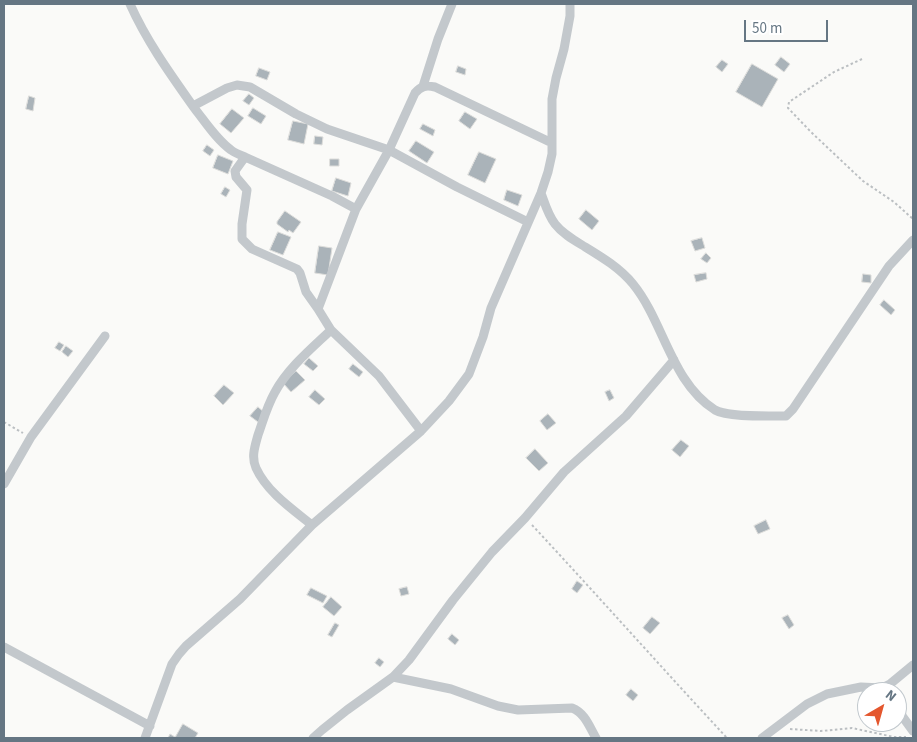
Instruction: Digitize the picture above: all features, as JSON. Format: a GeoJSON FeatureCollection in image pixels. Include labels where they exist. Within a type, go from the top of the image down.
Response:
{"type":"FeatureCollection","features":[{"type":"Feature","properties":{"kind":"street"},"geometry":{"type":"LineString","coordinates":[[130,4],[150,44],[193,106],[231,150],[332,196],[356,209]]}},
{"type":"Feature","properties":{"kind":"street"},"geometry":{"type":"LineString","coordinates":[[318,309],[356,209],[389,150],[415,92],[423,86],[438,39],[452,4]]}},
{"type":"Feature","properties":{"kind":"street"},"geometry":{"type":"LineString","coordinates":[[145,738],[172,664],[178,654],[206,627],[240,599],[312,525],[421,431],[450,401],[468,374],[481,344],[491,308],[541,193],[548,172],[552,154],[552,98],[564,49],[570,16],[570,4]]}},
{"type":"Feature","properties":{"kind":"street"},"geometry":{"type":"LineString","coordinates":[[193,106],[227,88],[237,85],[250,88],[327,129],[389,150],[457,187],[528,222]]}},
{"type":"Feature","properties":{"kind":"street"},"geometry":{"type":"LineString","coordinates":[[423,86],[435,87],[552,143]]}},
{"type":"Feature","properties":{"kind":"street"},"geometry":{"type":"LineString","coordinates":[[245,157],[235,171],[236,177],[248,190],[242,224],[242,239],[252,249],[297,269],[306,292],[331,330],[380,376],[421,431]]}},
{"type":"Feature","properties":{"kind":"street"},"geometry":{"type":"LineString","coordinates":[[541,193],[554,224],[562,232],[614,266],[631,281],[643,296],[674,360],[691,388],[716,410],[725,414],[786,416],[793,409],[889,266],[913,240]]}},
{"type":"Feature","properties":{"kind":"street"},"geometry":{"type":"LineString","coordinates":[[312,525],[276,495],[264,481],[254,461],[254,454],[260,428],[276,390],[307,352],[331,330]]}},
{"type":"Feature","properties":{"kind":"street"},"geometry":{"type":"LineString","coordinates":[[4,484],[31,437],[105,336]]}},
{"type":"Feature","properties":{"kind":"street"},"geometry":{"type":"LineString","coordinates":[[313,738],[340,715],[393,677],[409,660],[479,567],[525,518],[564,472],[626,416],[674,360]]}},
{"type":"Feature","properties":{"kind":"street"},"geometry":{"type":"LineString","coordinates":[[4,647],[150,726]]}},
{"type":"Feature","properties":{"kind":"street"},"geometry":{"type":"LineString","coordinates":[[892,682],[913,665]]}},
{"type":"Feature","properties":{"kind":"street"},"geometry":{"type":"LineString","coordinates":[[393,677],[451,689],[498,706],[518,710],[572,708],[584,716],[596,738]]}},
{"type":"Feature","properties":{"kind":"street"},"geometry":{"type":"LineString","coordinates":[[762,738],[807,704],[827,694],[857,688]]}},
{"type":"Feature","properties":{"kind":"path"},"geometry":{"type":"LineString","coordinates":[[862,58],[834,72],[789,102],[788,108],[863,182],[894,202],[913,219]]}},
{"type":"Feature","properties":{"kind":"path"},"geometry":{"type":"LineString","coordinates":[[4,422],[31,437]]}},
{"type":"Feature","properties":{"kind":"path"},"geometry":{"type":"LineString","coordinates":[[525,518],[632,632],[674,682],[727,738]]}},
{"type":"Feature","properties":{"kind":"path"},"geometry":{"type":"LineString","coordinates":[[778,727],[805,731],[852,728],[894,738],[913,737]]}},
{"type":"Feature","properties":{"kind":"building"},"geometry":{"type":"Polygon","coordinates":[[[781,57],[790,64],[784,72],[775,65],[781,57]]]}},
{"type":"Feature","properties":{"kind":"building"},"geometry":{"type":"Polygon","coordinates":[[[722,60],[728,64],[722,72],[716,67],[722,60]]]}},
{"type":"Feature","properties":{"kind":"building"},"geometry":{"type":"Polygon","coordinates":[[[752,64],[778,79],[762,107],[736,92],[752,64]]]}},
{"type":"Feature","properties":{"kind":"building"},"geometry":{"type":"Polygon","coordinates":[[[458,66],[466,69],[465,75],[456,72],[458,66]]]}},
{"type":"Feature","properties":{"kind":"building"},"geometry":{"type":"Polygon","coordinates":[[[259,68],[270,72],[267,80],[256,76],[259,68]]]}},
{"type":"Feature","properties":{"kind":"building"},"geometry":{"type":"Polygon","coordinates":[[[249,94],[254,98],[249,105],[243,101],[249,94]]]}},
{"type":"Feature","properties":{"kind":"building"},"geometry":{"type":"Polygon","coordinates":[[[29,96],[35,98],[33,111],[26,109],[29,96]]]}},
{"type":"Feature","properties":{"kind":"building"},"geometry":{"type":"Polygon","coordinates":[[[253,108],[266,116],[261,124],[248,116],[253,108]]]}},
{"type":"Feature","properties":{"kind":"building"},"geometry":{"type":"Polygon","coordinates":[[[232,109],[244,118],[231,133],[220,124],[232,109]]]}},
{"type":"Feature","properties":{"kind":"building"},"geometry":{"type":"Polygon","coordinates":[[[465,112],[477,119],[470,129],[459,121],[465,112]]]}},
{"type":"Feature","properties":{"kind":"building"},"geometry":{"type":"Polygon","coordinates":[[[293,121],[308,124],[304,144],[288,140],[293,121]]]}},
{"type":"Feature","properties":{"kind":"building"},"geometry":{"type":"Polygon","coordinates":[[[423,124],[435,130],[433,136],[420,129],[423,124]]]}},
{"type":"Feature","properties":{"kind":"building"},"geometry":{"type":"Polygon","coordinates":[[[315,136],[323,137],[322,145],[314,144],[315,136]]]}},
{"type":"Feature","properties":{"kind":"building"},"geometry":{"type":"Polygon","coordinates":[[[416,141],[434,152],[427,163],[409,151],[416,141]]]}},
{"type":"Feature","properties":{"kind":"building"},"geometry":{"type":"Polygon","coordinates":[[[207,145],[214,150],[210,156],[203,151],[207,145]]]}},
{"type":"Feature","properties":{"kind":"building"},"geometry":{"type":"Polygon","coordinates":[[[479,152],[496,159],[485,183],[468,175],[479,152]]]}},
{"type":"Feature","properties":{"kind":"building"},"geometry":{"type":"Polygon","coordinates":[[[218,155],[233,161],[228,174],[213,168],[218,155]]]}},
{"type":"Feature","properties":{"kind":"building"},"geometry":{"type":"Polygon","coordinates":[[[330,159],[339,159],[339,166],[330,166],[330,159]]]}},
{"type":"Feature","properties":{"kind":"building"},"geometry":{"type":"Polygon","coordinates":[[[336,178],[351,183],[348,196],[332,191],[336,178]]]}},
{"type":"Feature","properties":{"kind":"building"},"geometry":{"type":"Polygon","coordinates":[[[225,187],[230,190],[226,197],[221,194],[225,187]]]}},
{"type":"Feature","properties":{"kind":"building"},"geometry":{"type":"Polygon","coordinates":[[[507,190],[522,195],[518,206],[504,200],[507,190]]]}},
{"type":"Feature","properties":{"kind":"building"},"geometry":{"type":"Polygon","coordinates":[[[586,210],[599,221],[592,230],[579,219],[586,210]]]}},
{"type":"Feature","properties":{"kind":"building"},"geometry":{"type":"Polygon","coordinates":[[[285,211],[301,222],[293,233],[289,230],[288,232],[277,224],[285,211]]]}},
{"type":"Feature","properties":{"kind":"building"},"geometry":{"type":"Polygon","coordinates":[[[278,232],[291,237],[283,255],[270,250],[278,232]]]}},
{"type":"Feature","properties":{"kind":"building"},"geometry":{"type":"Polygon","coordinates":[[[702,238],[705,248],[695,251],[691,241],[702,238]]]}},
{"type":"Feature","properties":{"kind":"building"},"geometry":{"type":"Polygon","coordinates":[[[319,246],[332,248],[328,275],[315,273],[319,246]]]}},
{"type":"Feature","properties":{"kind":"building"},"geometry":{"type":"Polygon","coordinates":[[[706,253],[711,258],[707,263],[701,259],[706,253]]]}},
{"type":"Feature","properties":{"kind":"building"},"geometry":{"type":"Polygon","coordinates":[[[706,273],[707,279],[696,282],[694,275],[706,273]]]}},
{"type":"Feature","properties":{"kind":"building"},"geometry":{"type":"Polygon","coordinates":[[[863,274],[871,275],[871,283],[862,282],[863,274]]]}},
{"type":"Feature","properties":{"kind":"building"},"geometry":{"type":"Polygon","coordinates":[[[884,300],[895,310],[891,315],[880,305],[884,300]]]}},
{"type":"Feature","properties":{"kind":"building"},"geometry":{"type":"Polygon","coordinates":[[[59,342],[64,345],[60,351],[55,348],[59,342]]]}},
{"type":"Feature","properties":{"kind":"building"},"geometry":{"type":"Polygon","coordinates":[[[66,346],[73,351],[68,357],[62,352],[66,346]]]}},
{"type":"Feature","properties":{"kind":"building"},"geometry":{"type":"Polygon","coordinates":[[[309,358],[318,366],[313,371],[304,364],[309,358]]]}},
{"type":"Feature","properties":{"kind":"building"},"geometry":{"type":"Polygon","coordinates":[[[353,364],[363,372],[359,377],[349,369],[353,364]]]}},
{"type":"Feature","properties":{"kind":"building"},"geometry":{"type":"Polygon","coordinates":[[[296,371],[305,380],[291,392],[283,383],[296,371]]]}},
{"type":"Feature","properties":{"kind":"building"},"geometry":{"type":"Polygon","coordinates":[[[224,385],[234,393],[223,405],[214,396],[224,385]]]}},
{"type":"Feature","properties":{"kind":"building"},"geometry":{"type":"Polygon","coordinates":[[[315,390],[325,399],[319,405],[309,397],[315,390]]]}},
{"type":"Feature","properties":{"kind":"building"},"geometry":{"type":"Polygon","coordinates":[[[610,390],[614,398],[609,401],[605,392],[610,390]]]}},
{"type":"Feature","properties":{"kind":"building"},"geometry":{"type":"Polygon","coordinates":[[[258,407],[265,413],[258,422],[250,416],[258,407]]]}},
{"type":"Feature","properties":{"kind":"building"},"geometry":{"type":"Polygon","coordinates":[[[548,414],[556,423],[547,430],[540,421],[548,414]]]}},
{"type":"Feature","properties":{"kind":"building"},"geometry":{"type":"Polygon","coordinates":[[[681,440],[689,446],[680,457],[672,450],[681,440]]]}},
{"type":"Feature","properties":{"kind":"building"},"geometry":{"type":"Polygon","coordinates":[[[535,449],[548,463],[539,471],[526,458],[535,449]]]}},
{"type":"Feature","properties":{"kind":"building"},"geometry":{"type":"Polygon","coordinates":[[[766,520],[770,529],[758,534],[754,526],[766,520]]]}},
{"type":"Feature","properties":{"kind":"building"},"geometry":{"type":"Polygon","coordinates":[[[577,581],[583,585],[577,593],[572,589],[577,581]]]}},
{"type":"Feature","properties":{"kind":"building"},"geometry":{"type":"Polygon","coordinates":[[[407,587],[409,594],[401,596],[399,589],[407,587]]]}},
{"type":"Feature","properties":{"kind":"building"},"geometry":{"type":"Polygon","coordinates":[[[311,588],[327,596],[323,603],[307,595],[311,588]]]}},
{"type":"Feature","properties":{"kind":"building"},"geometry":{"type":"Polygon","coordinates":[[[331,597],[342,607],[334,616],[323,607],[331,597]]]}},
{"type":"Feature","properties":{"kind":"building"},"geometry":{"type":"Polygon","coordinates":[[[788,615],[794,625],[789,629],[782,618],[788,615]]]}},
{"type":"Feature","properties":{"kind":"building"},"geometry":{"type":"Polygon","coordinates":[[[652,617],[660,623],[650,634],[643,628],[652,617]]]}},
{"type":"Feature","properties":{"kind":"building"},"geometry":{"type":"Polygon","coordinates":[[[335,623],[339,625],[332,637],[328,635],[335,623]]]}},
{"type":"Feature","properties":{"kind":"building"},"geometry":{"type":"Polygon","coordinates":[[[452,634],[459,640],[455,645],[448,639],[452,634]]]}},
{"type":"Feature","properties":{"kind":"building"},"geometry":{"type":"Polygon","coordinates":[[[379,658],[384,662],[380,667],[375,663],[379,658]]]}},
{"type":"Feature","properties":{"kind":"building"},"geometry":{"type":"Polygon","coordinates":[[[631,689],[638,695],[633,701],[626,695],[631,689]]]}},
{"type":"Feature","properties":{"kind":"building"},"geometry":{"type":"Polygon","coordinates":[[[183,724],[198,733],[195,738],[168,738],[170,734],[175,737],[183,724]]]}}]}
